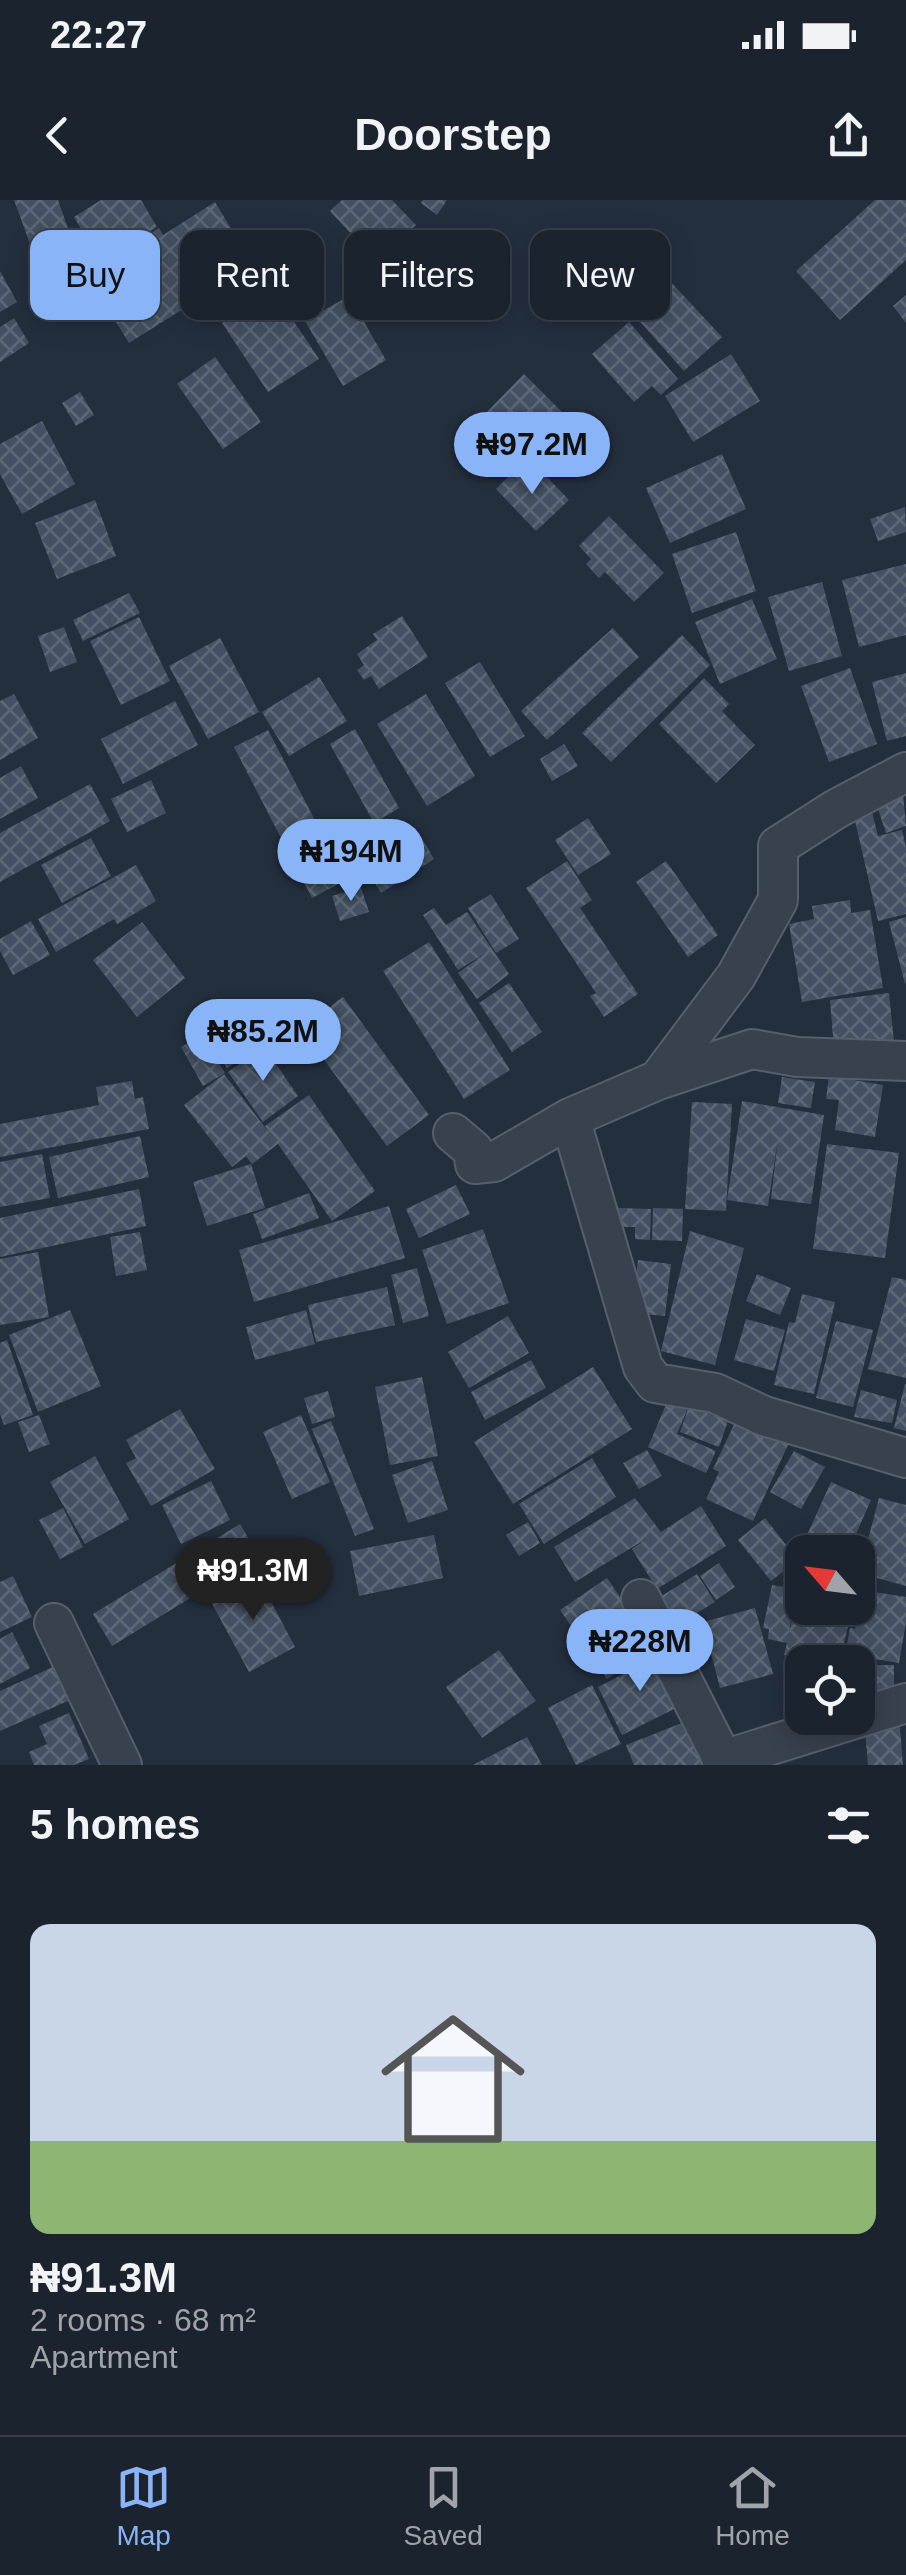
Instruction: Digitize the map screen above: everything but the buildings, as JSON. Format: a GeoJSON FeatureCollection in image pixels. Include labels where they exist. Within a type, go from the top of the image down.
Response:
{"type":"FeatureCollection","features":[{"type":"Feature","properties":{"kind":"street"},"geometry":{"type":"LineString","coordinates":[[658,1080],[736,976],[778,900],[778,846],[836,809],[906,772]]}},
{"type":"Feature","properties":{"kind":"street"},"geometry":{"type":"LineString","coordinates":[[453,1133],[473,1150],[475,1164],[494,1162],[570,1118],[658,1080],[752,1049],[797,1056],[906,1061]]}},
{"type":"Feature","properties":{"kind":"street"},"geometry":{"type":"LineString","coordinates":[[570,1118],[642,1368],[655,1384],[715,1393],[764,1416],[906,1458]]}},
{"type":"Feature","properties":{"kind":"street"},"geometry":{"type":"LineString","coordinates":[[641,1599],[722,1762],[906,1704]]}},
{"type":"Feature","properties":{"kind":"street"},"geometry":{"type":"LineString","coordinates":[[54,1623],[122,1765]]}}]}
